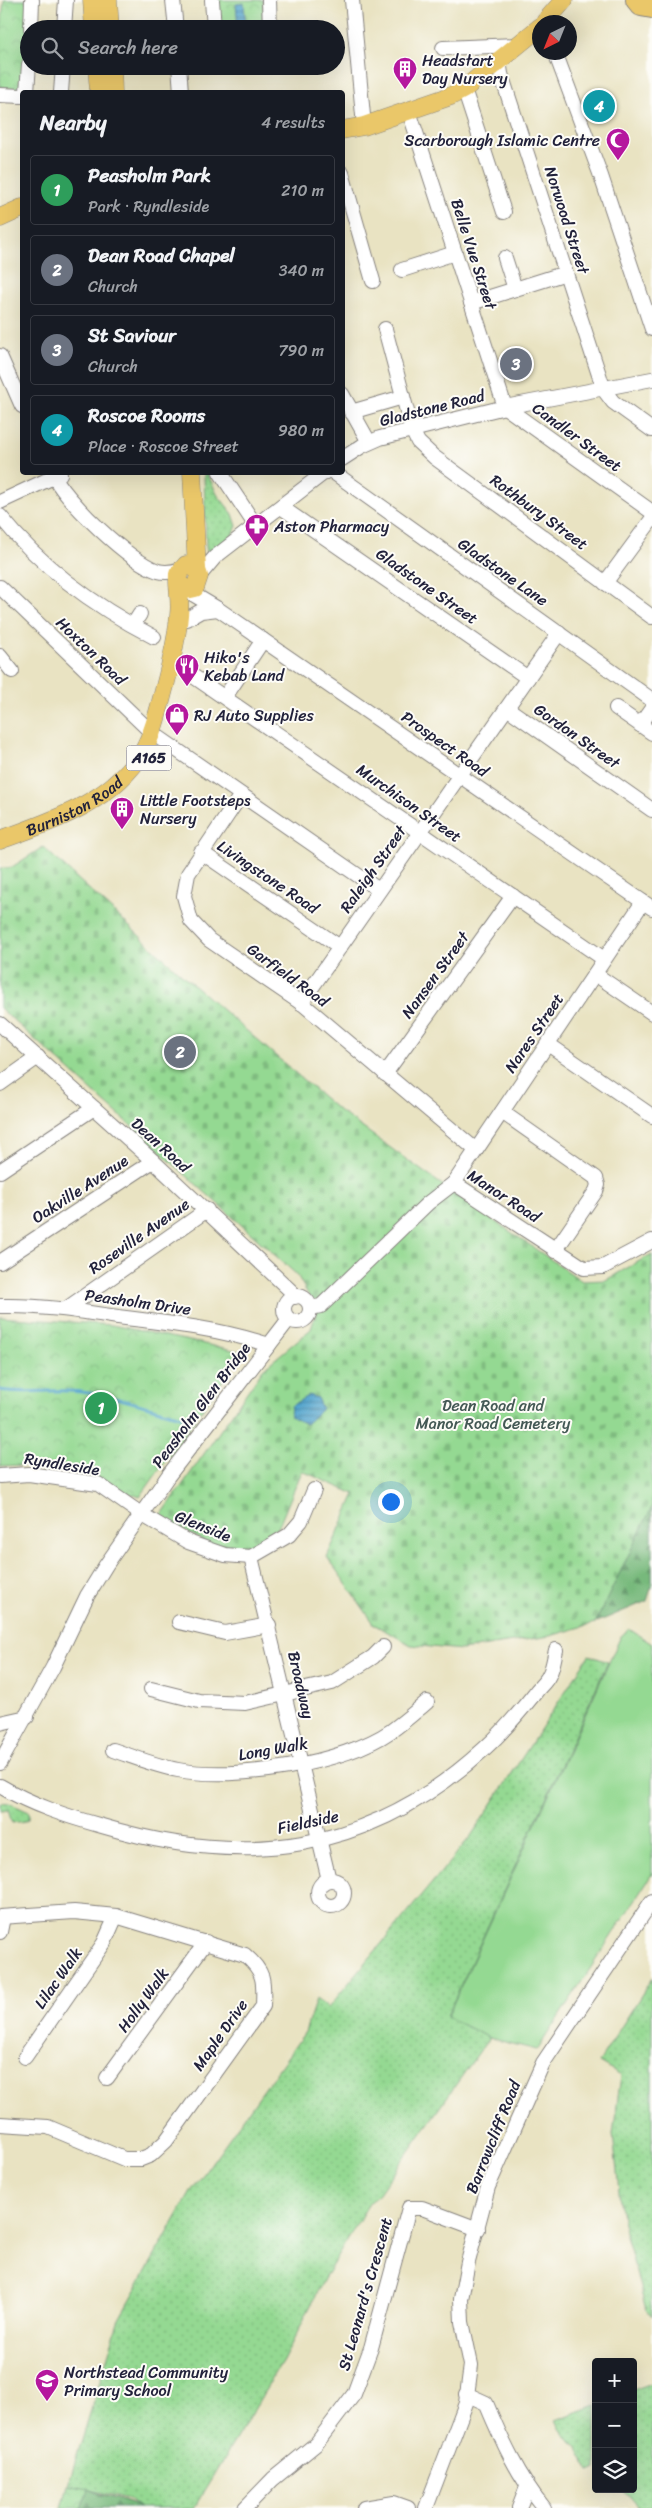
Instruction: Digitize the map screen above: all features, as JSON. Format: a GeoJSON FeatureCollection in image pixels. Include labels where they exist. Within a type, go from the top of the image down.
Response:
{"type":"FeatureCollection","features":[{"type":"Feature","properties":{"kind":"highway"},"geometry":{"type":"LineString","coordinates":[[636,0],[641,6],[652,8]]}},
{"type":"Feature","properties":{"kind":"main road"},"geometry":{"type":"LineString","coordinates":[[92,0],[93,20]]}},
{"type":"Feature","properties":{"kind":"main road"},"geometry":{"type":"LineString","coordinates":[[108,0],[109,20]]}},
{"type":"Feature","properties":{"kind":"main road"},"geometry":{"type":"LineString","coordinates":[[551,15],[563,2]]}},
{"type":"Feature","properties":{"kind":"main road"},"geometry":{"type":"LineString","coordinates":[[345,129],[364,126],[451,96],[464,89],[532,36]]}},
{"type":"Feature","properties":{"kind":"main road"},"geometry":{"type":"LineString","coordinates":[[98,75],[99,90]]}},
{"type":"Feature","properties":{"kind":"main road"},"geometry":{"type":"LineString","coordinates":[[112,75],[113,90]]}},
{"type":"Feature","properties":{"kind":"main road"},"geometry":{"type":"LineString","coordinates":[[0,218],[20,209]]}},
{"type":"Feature","properties":{"kind":"main road","name":"A165"},"geometry":{"type":"LineString","coordinates":[[184,475],[187,548],[191,575]]}},
{"type":"Feature","properties":{"kind":"main road","name":"A165"},"geometry":{"type":"LineString","coordinates":[[191,575],[192,475]]}},
{"type":"Feature","properties":{"kind":"main road","name":"Burniston Road"},"geometry":{"type":"LineString","coordinates":[[0,846],[67,823],[104,802],[129,783],[140,770],[155,736],[178,667],[187,618],[191,575]]}},
{"type":"Feature","properties":{"kind":"main road","name":"Burniston Road"},"geometry":{"type":"LineString","coordinates":[[0,840],[65,815],[100,795],[133,764],[155,736],[180,616],[191,575]]}},
{"type":"Feature","properties":{"kind":"street"},"geometry":{"type":"LineString","coordinates":[[31,20],[32,0]]}},
{"type":"Feature","properties":{"kind":"street"},"geometry":{"type":"LineString","coordinates":[[65,20],[66,0]]}},
{"type":"Feature","properties":{"kind":"street"},"geometry":{"type":"LineString","coordinates":[[173,0],[175,20]]}},
{"type":"Feature","properties":{"kind":"street"},"geometry":{"type":"LineString","coordinates":[[212,0],[213,20]]}},
{"type":"Feature","properties":{"kind":"street"},"geometry":{"type":"LineString","coordinates":[[269,0],[270,20]]}},
{"type":"Feature","properties":{"kind":"street"},"geometry":{"type":"LineString","coordinates":[[352,0],[364,126]]}},
{"type":"Feature","properties":{"kind":"street"},"geometry":{"type":"LineString","coordinates":[[558,15],[563,2]]}},
{"type":"Feature","properties":{"kind":"street"},"geometry":{"type":"LineString","coordinates":[[443,48],[532,36]]}},
{"type":"Feature","properties":{"kind":"street","name":"Norwood Street"},"geometry":{"type":"LineString","coordinates":[[499,60],[501,74],[604,390]]}},
{"type":"Feature","properties":{"kind":"street"},"geometry":{"type":"LineString","coordinates":[[558,60],[601,176],[652,329]]}},
{"type":"Feature","properties":{"kind":"street"},"geometry":{"type":"LineString","coordinates":[[27,90],[28,75]]}},
{"type":"Feature","properties":{"kind":"street"},"geometry":{"type":"LineString","coordinates":[[61,90],[62,75]]}},
{"type":"Feature","properties":{"kind":"street"},"geometry":{"type":"LineString","coordinates":[[180,75],[181,90]]}},
{"type":"Feature","properties":{"kind":"street"},"geometry":{"type":"LineString","coordinates":[[464,89],[504,212]]}},
{"type":"Feature","properties":{"kind":"street"},"geometry":{"type":"LineString","coordinates":[[0,95],[20,96]]}},
{"type":"Feature","properties":{"kind":"street","name":"Belle Vue Street"},"geometry":{"type":"LineString","coordinates":[[409,111],[505,407]]}},
{"type":"Feature","properties":{"kind":"street"},"geometry":{"type":"LineString","coordinates":[[345,183],[373,281]]}},
{"type":"Feature","properties":{"kind":"street"},"geometry":{"type":"LineString","coordinates":[[402,270],[455,253]]}},
{"type":"Feature","properties":{"kind":"street"},"geometry":{"type":"LineString","coordinates":[[505,258],[515,289]]}},
{"type":"Feature","properties":{"kind":"street"},"geometry":{"type":"LineString","coordinates":[[472,303],[566,274]]}},
{"type":"Feature","properties":{"kind":"street"},"geometry":{"type":"LineString","coordinates":[[385,329],[412,430]]}},
{"type":"Feature","properties":{"kind":"street"},"geometry":{"type":"LineString","coordinates":[[0,356],[20,401]]}},
{"type":"Feature","properties":{"kind":"street","name":"Gladstone Road"},"geometry":{"type":"LineString","coordinates":[[345,457],[369,442],[412,430],[505,407],[604,390],[652,379]]}},
{"type":"Feature","properties":{"kind":"street"},"geometry":{"type":"LineString","coordinates":[[604,390],[613,402],[652,430]]}},
{"type":"Feature","properties":{"kind":"street"},"geometry":{"type":"LineString","coordinates":[[351,412],[403,397]]}},
{"type":"Feature","properties":{"kind":"street"},"geometry":{"type":"LineString","coordinates":[[345,400],[369,442]]}},
{"type":"Feature","properties":{"kind":"street","name":"Candler Street"},"geometry":{"type":"LineString","coordinates":[[505,407],[652,512]]}},
{"type":"Feature","properties":{"kind":"street","name":"Rothbury Street"},"geometry":{"type":"LineString","coordinates":[[412,430],[418,442],[434,457],[652,617]]}},
{"type":"Feature","properties":{"kind":"street"},"geometry":{"type":"LineString","coordinates":[[0,502],[54,475]]}},
{"type":"Feature","properties":{"kind":"street"},"geometry":{"type":"LineString","coordinates":[[57,475],[75,506],[137,558],[160,572],[191,575],[281,507],[319,475]]}},
{"type":"Feature","properties":{"kind":"street"},"geometry":{"type":"LineString","coordinates":[[222,475],[256,526]]}},
{"type":"Feature","properties":{"kind":"street","name":"Gladstone Lane"},"geometry":{"type":"LineString","coordinates":[[337,475],[652,700]]}},
{"type":"Feature","properties":{"kind":"street","name":"Gladstone Street"},"geometry":{"type":"LineString","coordinates":[[281,507],[528,678]]}},
{"type":"Feature","properties":{"kind":"street"},"geometry":{"type":"LineString","coordinates":[[0,516],[22,541],[63,578],[137,620],[154,637]]}},
{"type":"Feature","properties":{"kind":"street"},"geometry":{"type":"LineString","coordinates":[[606,583],[652,519]]}},
{"type":"Feature","properties":{"kind":"street","name":"Prospect Road"},"geometry":{"type":"LineString","coordinates":[[191,575],[218,609],[648,905]]}},
{"type":"Feature","properties":{"kind":"street","name":"Hoxton Road"},"geometry":{"type":"LineString","coordinates":[[0,587],[155,736],[380,890]]}},
{"type":"Feature","properties":{"kind":"street"},"geometry":{"type":"LineString","coordinates":[[187,618],[201,611],[218,609]]}},
{"type":"Feature","properties":{"kind":"street","name":"Raleigh Street"},"geometry":{"type":"LineString","coordinates":[[301,1003],[559,633]]}},
{"type":"Feature","properties":{"kind":"street"},"geometry":{"type":"LineString","coordinates":[[225,697],[263,640]]}},
{"type":"Feature","properties":{"kind":"street"},"geometry":{"type":"LineString","coordinates":[[0,656],[12,671]]}},
{"type":"Feature","properties":{"kind":"street","name":"Murchison Street"},"geometry":{"type":"LineString","coordinates":[[194,676],[604,959]]}},
{"type":"Feature","properties":{"kind":"street","name":"Gordon Street"},"geometry":{"type":"LineString","coordinates":[[507,708],[652,810]]}},
{"type":"Feature","properties":{"kind":"street"},"geometry":{"type":"LineString","coordinates":[[616,708],[652,733]]}},
{"type":"Feature","properties":{"kind":"street"},"geometry":{"type":"LineString","coordinates":[[640,725],[652,708]]}},
{"type":"Feature","properties":{"kind":"street","name":"Garfield Road"},"geometry":{"type":"LineString","coordinates":[[241,795],[188,874],[184,889],[185,905],[191,921],[209,940],[301,1003],[476,1150]]}},
{"type":"Feature","properties":{"kind":"street","name":"Livingstone Road"},"geometry":{"type":"LineString","coordinates":[[201,852],[340,947]]}},
{"type":"Feature","properties":{"kind":"street","name":"Nansen Street"},"geometry":{"type":"LineString","coordinates":[[385,1074],[513,896]]}},
{"type":"Feature","properties":{"kind":"street","name":"Nares Street"},"geometry":{"type":"LineString","coordinates":[[454,1183],[604,959],[648,905]]}},
{"type":"Feature","properties":{"kind":"street"},"geometry":{"type":"LineString","coordinates":[[594,974],[652,1013]]}},
{"type":"Feature","properties":{"kind":"street","name":"Dean Road"},"geometry":{"type":"LineString","coordinates":[[0,1024],[208,1210],[295,1296]]}},
{"type":"Feature","properties":{"kind":"street"},"geometry":{"type":"LineString","coordinates":[[548,1044],[652,1116]]}},
{"type":"Feature","properties":{"kind":"street"},"geometry":{"type":"LineString","coordinates":[[0,1084],[38,1057]]}},
{"type":"Feature","properties":{"kind":"street"},"geometry":{"type":"LineString","coordinates":[[0,1171],[94,1108]]}},
{"type":"Feature","properties":{"kind":"street"},"geometry":{"type":"LineString","coordinates":[[502,1112],[596,1178],[598,1185],[596,1191],[555,1250]]}},
{"type":"Feature","properties":{"kind":"street","name":"Oakville Avenue"},"geometry":{"type":"LineString","coordinates":[[0,1262],[153,1161]]}},
{"type":"Feature","properties":{"kind":"street","name":"Manor Road"},"geometry":{"type":"LineString","coordinates":[[289,1319],[296,1322],[302,1321],[309,1314],[310,1308],[320,1306],[428,1203],[454,1183],[584,1268],[603,1267],[652,1241]]}},
{"type":"Feature","properties":{"kind":"street","name":"Roseville Avenue"},"geometry":{"type":"LineString","coordinates":[[66,1309],[208,1210]]}},
{"type":"Feature","properties":{"kind":"street"},"geometry":{"type":"LineString","coordinates":[[289,1319],[286,1315],[285,1304],[295,1296],[305,1299],[310,1308]]}},
{"type":"Feature","properties":{"kind":"street","name":"Peasholm Drive"},"geometry":{"type":"LineString","coordinates":[[0,1306],[66,1309],[197,1328],[269,1345]]}},
{"type":"Feature","properties":{"kind":"street","name":"Peasholm Glen Bridge"},"geometry":{"type":"LineString","coordinates":[[0,1763],[27,1717],[87,1596],[154,1496],[289,1319]]}},
{"type":"Feature","properties":{"kind":"street","name":"Ryndleside"},"geometry":{"type":"LineString","coordinates":[[0,1476],[29,1474],[98,1484],[141,1514]]}},
{"type":"Feature","properties":{"kind":"street"},"geometry":{"type":"LineString","coordinates":[[251,1557],[290,1535],[301,1521],[314,1490]]}},
{"type":"Feature","properties":{"kind":"street","name":"Glenside"},"geometry":{"type":"LineString","coordinates":[[141,1514],[188,1542],[208,1550],[225,1555],[251,1557]]}},
{"type":"Feature","properties":{"kind":"street","name":"Broadway"},"geometry":{"type":"LineString","coordinates":[[251,1557],[286,1695],[329,1880]]}},
{"type":"Feature","properties":{"kind":"street"},"geometry":{"type":"LineString","coordinates":[[179,1622],[225,1633],[268,1625]]}},
{"type":"Feature","properties":{"kind":"street"},"geometry":{"type":"LineString","coordinates":[[152,1689],[199,1700],[244,1703],[286,1695],[332,1683],[373,1657],[383,1647]]}},
{"type":"Feature","properties":{"kind":"street","name":"Fieldside"},"geometry":{"type":"LineString","coordinates":[[0,1786],[59,1814],[123,1832],[172,1843],[223,1848],[268,1848],[320,1840],[359,1829],[414,1803],[448,1780],[498,1736],[520,1712],[549,1675],[556,1650]]}},
{"type":"Feature","properties":{"kind":"street","name":"Long Walk"},"geometry":{"type":"LineString","coordinates":[[113,1750],[178,1770],[222,1775],[260,1772],[301,1764],[350,1750],[390,1732],[427,1702]]}},
{"type":"Feature","properties":{"kind":"street"},"geometry":{"type":"LineString","coordinates":[[0,1723],[27,1717]]}},
{"type":"Feature","properties":{"kind":"street","name":"Barrowcliff Road"},"geometry":{"type":"LineString","coordinates":[[426,2508],[466,2403],[470,2365],[462,2322],[461,2299],[468,2262],[488,2187],[542,2063],[652,1901]]}},
{"type":"Feature","properties":{"kind":"street","name":"Maple Drive"},"geometry":{"type":"LineString","coordinates":[[0,2124],[48,2127],[124,2159],[142,2159],[151,2155],[166,2141],[263,2006],[264,1984],[259,1967],[245,1955],[116,1916],[74,1912],[1,1917]]}},
{"type":"Feature","properties":{"kind":"street","name":"Lilac Walk"},"geometry":{"type":"LineString","coordinates":[[25,2057],[104,1943],[116,1916]]}},
{"type":"Feature","properties":{"kind":"street"},"geometry":{"type":"LineString","coordinates":[[0,1932],[1,1917]]}},
{"type":"Feature","properties":{"kind":"street","name":"Holly Walk"},"geometry":{"type":"LineString","coordinates":[[107,2078],[206,1942]]}},
{"type":"Feature","properties":{"kind":"street","name":"St Leonard's Crescent"},"geometry":{"type":"LineString","coordinates":[[245,2508],[273,2479],[316,2444],[354,2394],[371,2348],[409,2208],[422,2208],[478,2229]]}},
{"type":"Feature","properties":{"kind":"street"},"geometry":{"type":"LineString","coordinates":[[466,2394],[486,2403],[506,2449],[527,2487],[544,2508]]}},
{"type":"Feature","properties":{"kind":"street"},"geometry":{"type":"LineString","coordinates":[[519,2508],[527,2487]]}},
{"type":"Feature","properties":{"kind":"street"},"geometry":{"type":"LineString","coordinates":[[364,2508],[394,2503],[408,2508]]}},
{"type":"Feature","properties":{"kind":"green space"},"geometry":{"type":"Polygon","coordinates":[[[4,0],[25,0],[30,10],[29,20],[20,20],[20,75],[25,75],[24,89],[0,87],[0,40],[4,0]]]}},
{"type":"Feature","properties":{"kind":"green space"},"geometry":{"type":"Polygon","coordinates":[[[217,0],[263,0],[264,20],[218,20],[217,0]]]}},
{"type":"Feature","properties":{"kind":"green space"},"geometry":{"type":"Polygon","coordinates":[[[204,475],[208,475],[217,494],[233,514],[237,526],[232,536],[211,553],[206,548],[204,475]]]}},
{"type":"Feature","properties":{"kind":"green space","name":"Dean Road and Manor Road Cemetery"},"geometry":{"type":"Polygon","coordinates":[[[43,847],[179,972],[338,1110],[428,1175],[582,1281],[606,1280],[652,1254],[652,1507],[595,1623],[550,1636],[462,1650],[411,1645],[375,1625],[327,1557],[355,1494],[302,1471],[278,1528],[248,1549],[212,1546],[160,1517],[263,1369],[311,1329],[317,1310],[297,1275],[0,1008],[0,869],[12,867],[43,847]]]}},
{"type":"Feature","properties":{"kind":"green space"},"geometry":{"type":"Polygon","coordinates":[[[0,1317],[112,1325],[243,1352],[140,1497],[47,1464],[0,1466],[0,1317]]]}},
{"type":"Feature","properties":{"kind":"green space"},"geometry":{"type":"Polygon","coordinates":[[[652,1507],[652,1585],[647,1601],[595,1623],[652,1507]]]}},
{"type":"Feature","properties":{"kind":"green space"},"geometry":{"type":"Polygon","coordinates":[[[629,1629],[652,1644],[652,1874],[537,2050],[489,2038],[447,2017],[621,1636],[629,1629]]]}},
{"type":"Feature","properties":{"kind":"green space"},"geometry":{"type":"Polygon","coordinates":[[[589,1655],[608,1662],[447,2016],[489,2038],[379,2193],[368,2205],[324,2279],[283,2361],[194,2508],[140,2508],[129,2499],[68,2485],[119,2319],[192,2190],[305,2032],[316,1999],[328,2008],[471,1836],[589,1655]]]}},
{"type":"Feature","properties":{"kind":"green space"},"geometry":{"type":"Polygon","coordinates":[[[0,1802],[9,1803],[29,1812],[29,1818],[25,1821],[12,1823],[8,1810],[0,1811],[0,1802]]]}},
{"type":"Feature","properties":{"kind":"green space"},"geometry":{"type":"Polygon","coordinates":[[[652,1978],[652,2317],[646,2310],[622,2220],[613,2134],[621,2075],[599,2062],[652,1978]]]}},
{"type":"Feature","properties":{"kind":"green space"},"geometry":{"type":"Polygon","coordinates":[[[652,2383],[652,2508],[639,2508],[626,2493],[637,2493],[637,2389],[652,2383]]]}},
{"type":"Feature","properties":{"kind":"green space"},"geometry":{"type":"Polygon","coordinates":[[[592,2406],[592,2471],[590,2472],[576,2446],[564,2436],[556,2420],[592,2406]]]}},
{"type":"Feature","properties":{"kind":"green space"},"geometry":{"type":"Polygon","coordinates":[[[68,2485],[88,2489],[81,2508],[62,2508],[68,2485]]]}},
{"type":"Feature","properties":{"kind":"green space"},"geometry":{"type":"Polygon","coordinates":[[[88,2489],[128,2501],[140,2508],[81,2508],[88,2489]]]}},
{"type":"Feature","properties":{"kind":"water"},"geometry":{"type":"Polygon","coordinates":[[[244,3],[245,20],[237,20],[236,4],[244,3]]]}},
{"type":"Feature","properties":{"kind":"water"},"geometry":{"type":"Polygon","coordinates":[[[309,1395],[317,1398],[322,1409],[306,1424],[290,1416],[291,1406],[309,1395]]]}},
{"type":"Feature","properties":{"kind":"waterway"},"geometry":{"type":"LineString","coordinates":[[0,1390],[17,1392],[84,1392],[188,1418]]}},
{"type":"Feature","properties":{"kind":"place","name":"Headstart Day Nursery"},"geometry":{"type":"Point","coordinates":[405,90]}},
{"type":"Feature","properties":{"kind":"place","name":"Roscoe Rooms"},"geometry":{"type":"Point","coordinates":[599,106]}},
{"type":"Feature","properties":{"kind":"place","name":"Scarborough Islamic Centre"},"geometry":{"type":"Point","coordinates":[618,161]}},
{"type":"Feature","properties":{"kind":"place","name":"St Saviour"},"geometry":{"type":"Point","coordinates":[516,364]}},
{"type":"Feature","properties":{"kind":"place","name":"Aston Pharmacy"},"geometry":{"type":"Point","coordinates":[257,547]}},
{"type":"Feature","properties":{"kind":"place","name":"Hiko's Kebab Land"},"geometry":{"type":"Point","coordinates":[187,687]}},
{"type":"Feature","properties":{"kind":"place","name":"RJ Auto Supplies"},"geometry":{"type":"Point","coordinates":[177,736]}},
{"type":"Feature","properties":{"kind":"place","name":"Little Footsteps Nursery"},"geometry":{"type":"Point","coordinates":[122,830]}},
{"type":"Feature","properties":{"kind":"place","name":"Dean Road Chapel"},"geometry":{"type":"Point","coordinates":[180,1052]}},
{"type":"Feature","properties":{"kind":"place","name":"Peasholm Park"},"geometry":{"type":"Point","coordinates":[101,1408]}},
{"type":"Feature","properties":{"kind":"place","name":"Northstead Community Primary School"},"geometry":{"type":"Point","coordinates":[47,2402]}}]}
